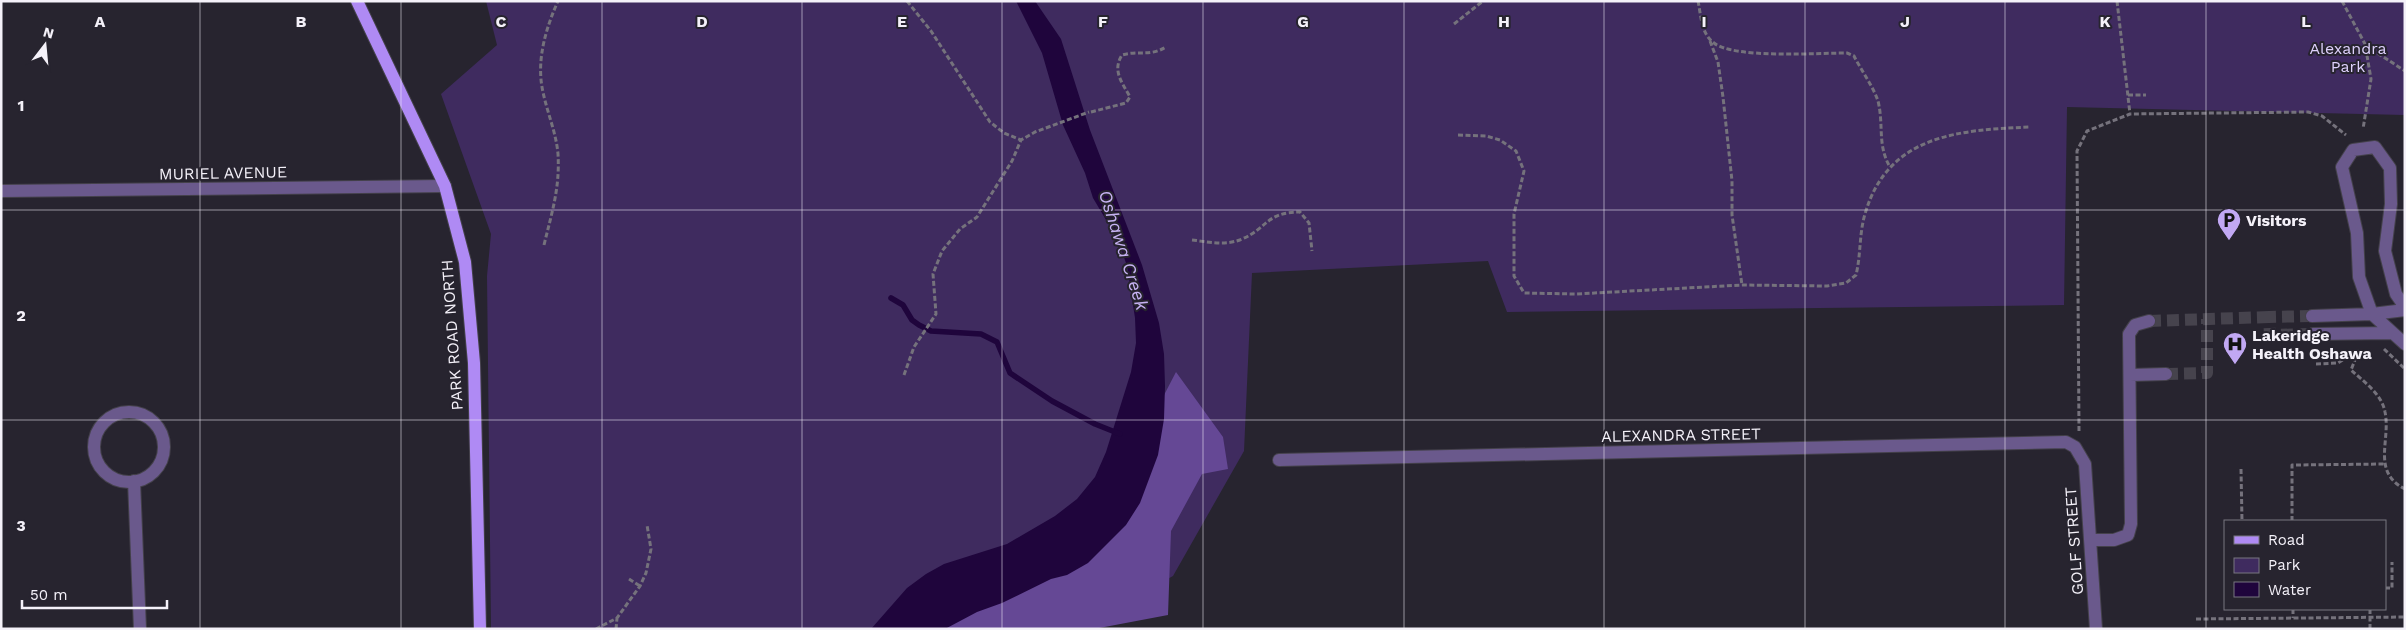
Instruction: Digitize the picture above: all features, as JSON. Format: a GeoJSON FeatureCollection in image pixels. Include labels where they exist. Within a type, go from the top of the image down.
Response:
{"type":"FeatureCollection","features":[{"type":"Feature","properties":{"kind":"main road","name":"PARK ROAD NORTH"},"geometry":{"type":"LineString","coordinates":[[357,1],[445,186],[465,262],[474,363],[480,629]]}},
{"type":"Feature","properties":{"kind":"street"},"geometry":{"type":"LineString","coordinates":[[2312,316],[2372,314],[2405,308],[2396,294],[2386,251],[2391,204],[2390,168],[2375,147],[2353,150],[2342,167],[2358,233],[2359,276],[2372,314],[2405,344]]}},
{"type":"Feature","properties":{"kind":"street","name":"MURIEL AVENUE"},"geometry":{"type":"LineString","coordinates":[[1,191],[445,186]]}},
{"type":"Feature","properties":{"kind":"street"},"geometry":{"type":"LineString","coordinates":[[2091,540],[2114,540],[2128,536],[2131,524],[2129,334],[2135,325],[2149,321]]}},
{"type":"Feature","properties":{"kind":"street"},"geometry":{"type":"LineString","coordinates":[[2313,334],[2391,333]]}},
{"type":"Feature","properties":{"kind":"street"},"geometry":{"type":"LineString","coordinates":[[2130,375],[2166,374]]}},
{"type":"Feature","properties":{"kind":"street"},"geometry":{"type":"LineString","coordinates":[[138,413],[149,418],[157,426],[163,437],[164,449],[161,460],[155,470],[146,478],[134,481],[123,481],[108,474],[97,461],[94,450],[95,439],[103,424],[116,414],[138,413]]}},
{"type":"Feature","properties":{"kind":"street","name":"ALEXANDRA STREET"},"geometry":{"type":"LineString","coordinates":[[1279,460],[2066,442],[2079,452]]}},
{"type":"Feature","properties":{"kind":"street","name":"GOLF STREET"},"geometry":{"type":"LineString","coordinates":[[2079,452],[2086,464],[2096,629]]}},
{"type":"Feature","properties":{"kind":"street"},"geometry":{"type":"LineString","coordinates":[[134,481],[140,629]]}},
{"type":"Feature","properties":{"kind":"path"},"geometry":{"type":"LineString","coordinates":[[544,245],[559,186],[554,130],[542,88],[541,70],[543,47],[558,1]]}},
{"type":"Feature","properties":{"kind":"path"},"geometry":{"type":"LineString","coordinates":[[907,1],[931,31],[990,122],[1004,133],[1022,140]]}},
{"type":"Feature","properties":{"kind":"path"},"geometry":{"type":"LineString","coordinates":[[1454,24],[1483,1]]}},
{"type":"Feature","properties":{"kind":"path"},"geometry":{"type":"LineString","coordinates":[[1698,1],[1704,32],[1713,43],[1726,50],[1766,54],[1847,53],[1854,56],[1877,100],[1882,124],[1882,149],[1890,166]]}},
{"type":"Feature","properties":{"kind":"path"},"geometry":{"type":"LineString","coordinates":[[2117,1],[2130,114]]}},
{"type":"Feature","properties":{"kind":"path"},"geometry":{"type":"LineString","coordinates":[[2342,1],[2365,44],[2371,79],[2363,129]]}},
{"type":"Feature","properties":{"kind":"path"},"geometry":{"type":"LineString","coordinates":[[1709,38],[1718,62],[1722,88],[1732,181],[1732,215],[1742,285]]}},
{"type":"Feature","properties":{"kind":"path"},"geometry":{"type":"LineString","coordinates":[[2365,44],[2405,72]]}},
{"type":"Feature","properties":{"kind":"path"},"geometry":{"type":"LineString","coordinates":[[904,375],[909,359],[936,314],[933,274],[942,251],[960,229],[977,217],[1012,161],[1022,140],[1035,132],[1090,112],[1126,103],[1130,97],[1117,74],[1117,63],[1122,55],[1130,53],[1154,54],[1166,47]]}},
{"type":"Feature","properties":{"kind":"path"},"geometry":{"type":"LineString","coordinates":[[2128,95],[2146,95]]}},
{"type":"Feature","properties":{"kind":"path"},"geometry":{"type":"LineString","coordinates":[[2079,452],[2076,152],[2087,130],[2130,114],[2308,112],[2322,116],[2346,135]]}},
{"type":"Feature","properties":{"kind":"path"},"geometry":{"type":"LineString","coordinates":[[1458,135],[1486,136],[1500,140],[1516,151],[1524,171],[1514,214],[1514,276],[1524,293],[1576,294],[1742,285],[1786,287],[1846,284],[1856,275],[1865,215],[1873,192],[1890,166],[1917,147],[1961,132],[2030,127]]}},
{"type":"Feature","properties":{"kind":"path"},"geometry":{"type":"LineString","coordinates":[[1192,240],[1216,243],[1232,242],[1243,238],[1283,212],[1300,212],[1309,223],[1312,251]]}},
{"type":"Feature","properties":{"kind":"path"},"geometry":{"type":"LineString","coordinates":[[2381,346],[2405,369]]}},
{"type":"Feature","properties":{"kind":"path"},"geometry":{"type":"LineString","coordinates":[[2316,364],[2338,363],[2362,349]]}},
{"type":"Feature","properties":{"kind":"path"},"geometry":{"type":"LineString","coordinates":[[2357,351],[2351,370],[2379,397],[2386,412],[2385,464],[2394,484],[2405,489]]}},
{"type":"Feature","properties":{"kind":"path"},"geometry":{"type":"LineString","coordinates":[[2292,520],[2292,465],[2385,464]]}},
{"type":"Feature","properties":{"kind":"path"},"geometry":{"type":"LineString","coordinates":[[2241,469],[2242,520]]}},
{"type":"Feature","properties":{"kind":"path"},"geometry":{"type":"LineString","coordinates":[[596,629],[617,618],[640,586],[646,573],[650,549],[648,525]]}},
{"type":"Feature","properties":{"kind":"path"},"geometry":{"type":"LineString","coordinates":[[2386,588],[2392,588],[2392,562]]}},
{"type":"Feature","properties":{"kind":"path"},"geometry":{"type":"LineString","coordinates":[[630,579],[640,586]]}},
{"type":"Feature","properties":{"kind":"path"},"geometry":{"type":"LineString","coordinates":[[2293,610],[2293,618]]}},
{"type":"Feature","properties":{"kind":"path"},"geometry":{"type":"LineString","coordinates":[[2370,610],[2370,629]]}},
{"type":"Feature","properties":{"kind":"path"},"geometry":{"type":"LineString","coordinates":[[2196,619],[2405,617]]}},
{"type":"Feature","properties":{"kind":"path"},"geometry":{"type":"LineString","coordinates":[[616,629],[617,618]]}},
{"type":"Feature","properties":{"kind":"green space","name":"Alexandra Park"},"geometry":{"type":"Polygon","coordinates":[[[486,1],[2405,1],[2405,115],[2067,107],[2064,305],[1507,312],[1488,261],[1252,273],[1244,451],[1173,576],[1077,629],[491,629],[487,276],[491,234],[441,94],[497,45],[486,1]]]}},
{"type":"Feature","properties":{"kind":"shaded area"},"geometry":{"type":"Polygon","coordinates":[[[1176,372],[1223,437],[1228,469],[1202,474],[1171,531],[1168,615],[1094,629],[921,629],[1109,501],[1176,372]]]}},
{"type":"Feature","properties":{"kind":"water","name":"Oshawa Creek"},"geometry":{"type":"Polygon","coordinates":[[[1016,1],[1035,1],[1061,39],[1090,130],[1142,265],[1159,323],[1164,354],[1164,419],[1158,455],[1140,503],[1126,525],[1088,563],[1067,575],[1051,579],[1002,603],[977,612],[945,629],[871,629],[907,588],[926,574],[944,564],[1007,544],[1055,516],[1077,499],[1095,477],[1106,452],[1131,372],[1136,343],[1135,318],[1127,266],[1118,240],[1093,198],[1085,173],[1063,125],[1042,53],[1016,1]]]}},
{"type":"Feature","properties":{"kind":"waterway"},"geometry":{"type":"LineString","coordinates":[[891,298],[903,305],[912,320],[931,331],[981,334],[997,342],[1010,373],[1052,401],[1095,424],[1120,434]]}},
{"type":"Feature","properties":{"kind":"tunnel"},"geometry":{"type":"LineString","coordinates":[[2312,316],[2269,317],[2270,335],[2313,334]]}},
{"type":"Feature","properties":{"kind":"tunnel"},"geometry":{"type":"LineString","coordinates":[[2149,321],[2269,317]]}},
{"type":"Feature","properties":{"kind":"tunnel"},"geometry":{"type":"LineString","coordinates":[[2166,374],[2207,373],[2207,319]]}},
{"type":"Feature","properties":{"kind":"place","name":"Visitors"},"geometry":{"type":"Point","coordinates":[2229,241]}},
{"type":"Feature","properties":{"kind":"place","name":"Lakeridge Health Oshawa"},"geometry":{"type":"Point","coordinates":[2235,365]}}]}
